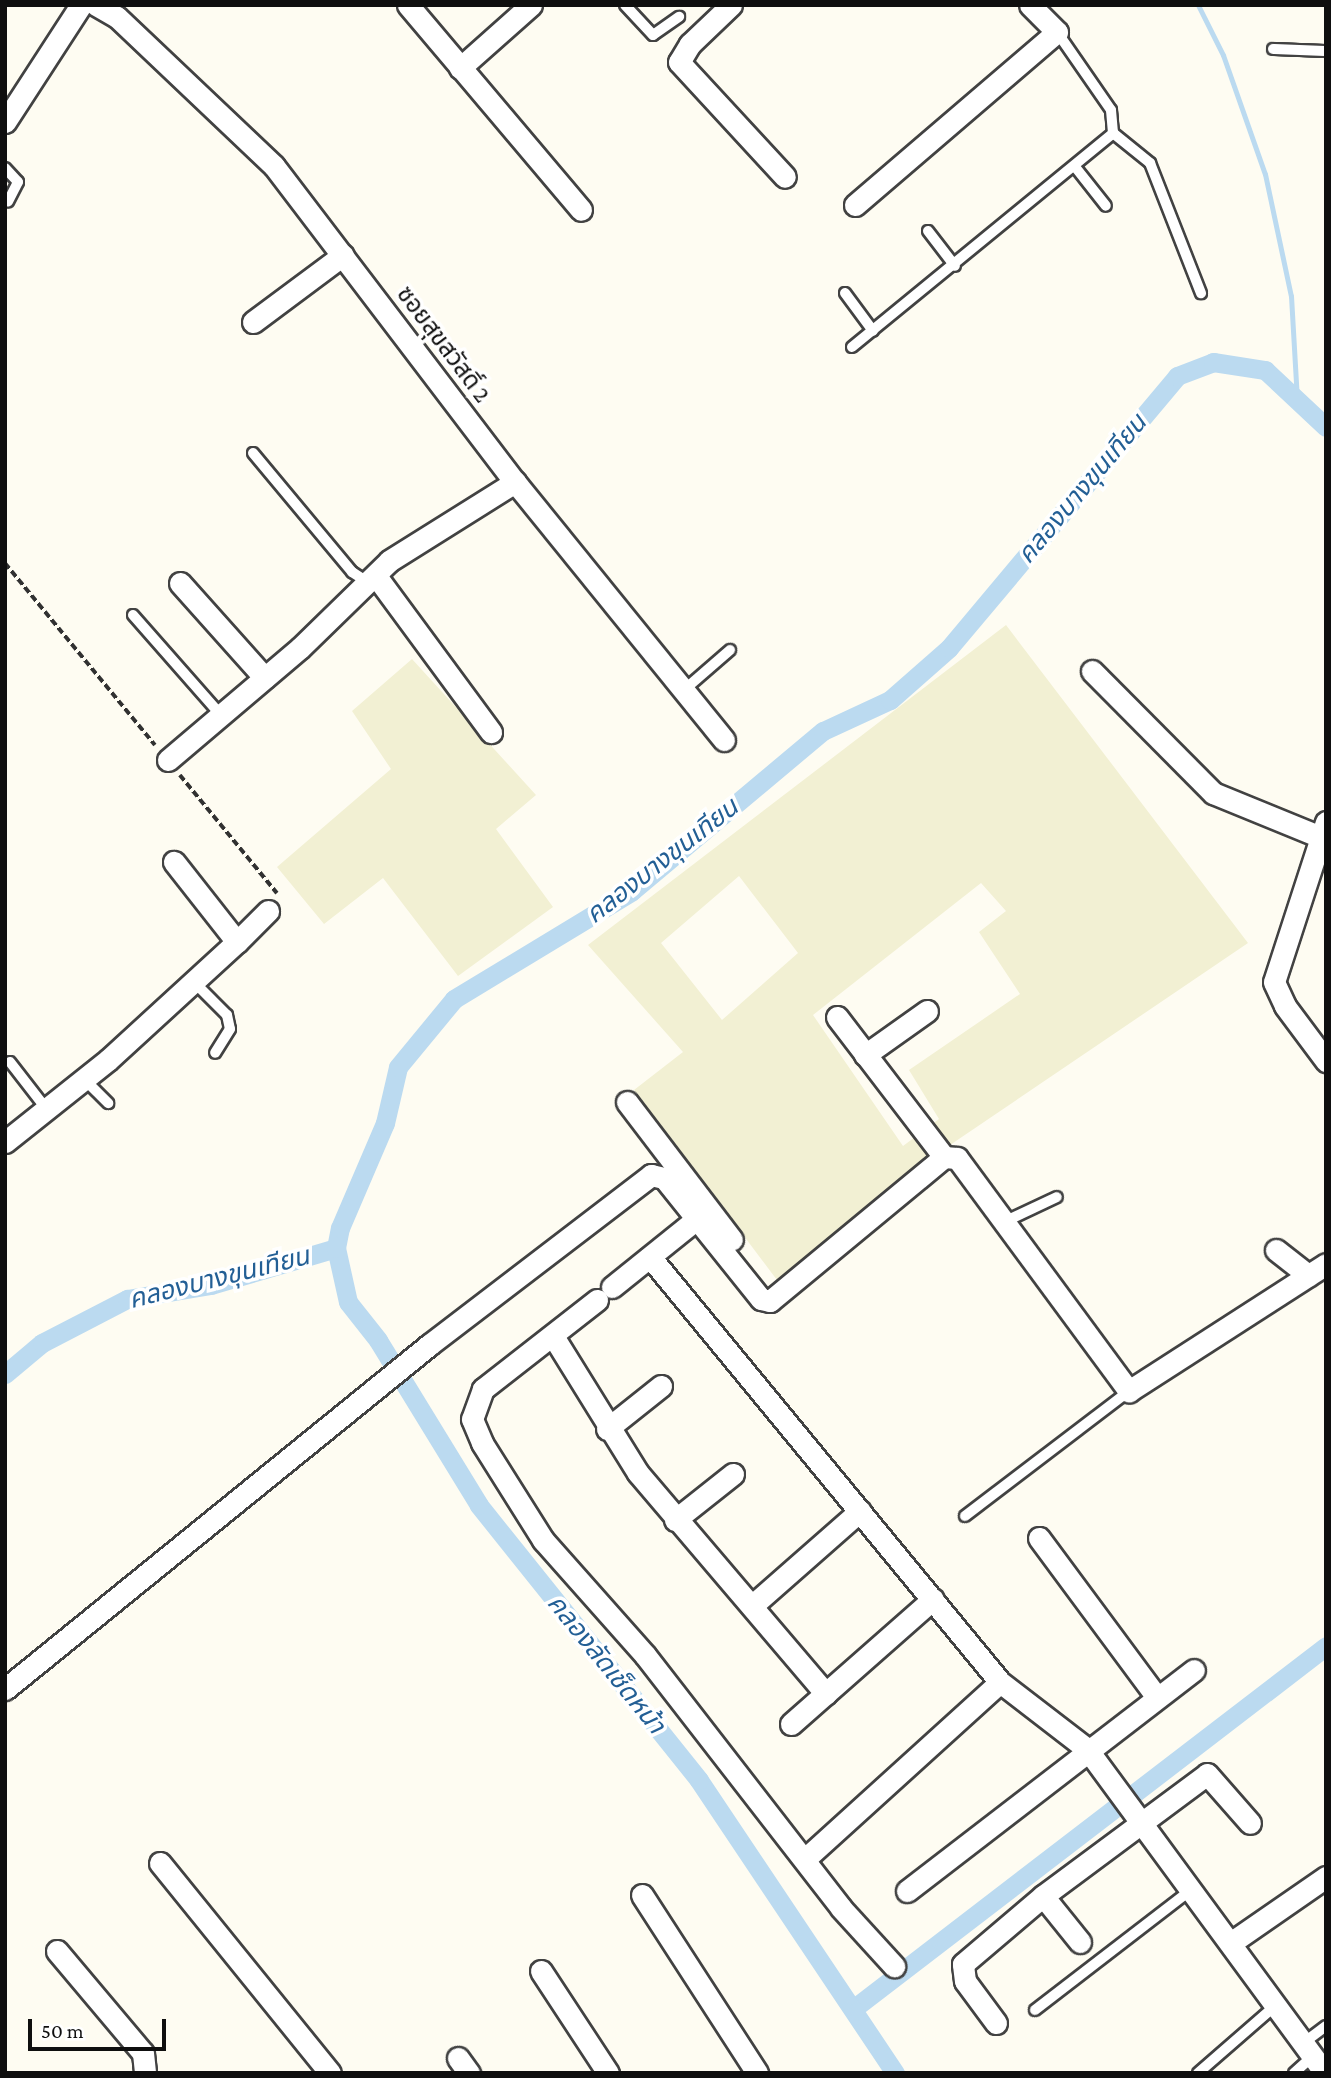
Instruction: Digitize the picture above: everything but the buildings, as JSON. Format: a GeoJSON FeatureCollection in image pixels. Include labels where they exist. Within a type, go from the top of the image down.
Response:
{"type":"FeatureCollection","features":[{"type":"Feature","properties":{"kind":"street"},"geometry":{"type":"LineString","coordinates":[[5,122],[81,5]]}},
{"type":"Feature","properties":{"kind":"street","name":"ซอยสุขสวัสดิ์ 2"},"geometry":{"type":"LineString","coordinates":[[96,5],[121,11],[274,166],[515,482],[724,740]]}},
{"type":"Feature","properties":{"kind":"street"},"geometry":{"type":"LineString","coordinates":[[408,5],[581,210]]}},
{"type":"Feature","properties":{"kind":"street"},"geometry":{"type":"LineString","coordinates":[[460,68],[531,5]]}},
{"type":"Feature","properties":{"kind":"street"},"geometry":{"type":"LineString","coordinates":[[731,5],[690,44],[679,62],[785,177]]}},
{"type":"Feature","properties":{"kind":"street"},"geometry":{"type":"LineString","coordinates":[[855,205],[1057,32],[1030,5]]}},
{"type":"Feature","properties":{"kind":"street"},"geometry":{"type":"LineString","coordinates":[[253,322],[343,255]]}},
{"type":"Feature","properties":{"kind":"street"},"geometry":{"type":"LineString","coordinates":[[168,760],[265,678],[373,580],[389,561],[515,482]]}},
{"type":"Feature","properties":{"kind":"street"},"geometry":{"type":"LineString","coordinates":[[373,580],[491,732]]}},
{"type":"Feature","properties":{"kind":"street"},"geometry":{"type":"LineString","coordinates":[[180,583],[265,678]]}},
{"type":"Feature","properties":{"kind":"street"},"geometry":{"type":"LineString","coordinates":[[1091,671],[1213,793],[1323,830],[1274,982],[1285,1006],[1326,1061]]}},
{"type":"Feature","properties":{"kind":"street"},"geometry":{"type":"LineString","coordinates":[[174,862],[237,942]]}},
{"type":"Feature","properties":{"kind":"street"},"geometry":{"type":"LineString","coordinates":[[5,1142],[85,1080],[268,911]]}},
{"type":"Feature","properties":{"kind":"street"},"geometry":{"type":"LineString","coordinates":[[865,1055],[927,1011]]}},
{"type":"Feature","properties":{"kind":"street"},"geometry":{"type":"LineString","coordinates":[[837,1017],[944,1157]]}},
{"type":"Feature","properties":{"kind":"street"},"geometry":{"type":"LineString","coordinates":[[627,1102],[777,1296]]}},
{"type":"Feature","properties":{"kind":"street"},"geometry":{"type":"LineString","coordinates":[[5,1689],[429,1345],[658,1173],[761,1299],[777,1296],[944,1157],[957,1158],[1129,1391],[1317,1270]]}},
{"type":"Feature","properties":{"kind":"street"},"geometry":{"type":"LineString","coordinates":[[688,1225],[553,1336],[483,1388],[472,1419],[482,1443],[543,1540],[700,1722],[805,1859],[894,1966]]}},
{"type":"Feature","properties":{"kind":"street"},"geometry":{"type":"LineString","coordinates":[[1276,1250],[1317,1270]]}},
{"type":"Feature","properties":{"kind":"street"},"geometry":{"type":"LineString","coordinates":[[650,1257],[1000,1682],[1087,1749],[1232,1942],[1313,2058]]}},
{"type":"Feature","properties":{"kind":"street"},"geometry":{"type":"LineString","coordinates":[[553,1336],[607,1429],[675,1520],[754,1604],[826,1694]]}},
{"type":"Feature","properties":{"kind":"street"},"geometry":{"type":"LineString","coordinates":[[607,1429],[660,1386]]}},
{"type":"Feature","properties":{"kind":"street"},"geometry":{"type":"LineString","coordinates":[[675,1520],[733,1474]]}},
{"type":"Feature","properties":{"kind":"street"},"geometry":{"type":"LineString","coordinates":[[754,1604],[860,1511]]}},
{"type":"Feature","properties":{"kind":"street"},"geometry":{"type":"LineString","coordinates":[[1039,1538],[1156,1696]]}},
{"type":"Feature","properties":{"kind":"street"},"geometry":{"type":"LineString","coordinates":[[791,1724],[933,1599]]}},
{"type":"Feature","properties":{"kind":"street"},"geometry":{"type":"LineString","coordinates":[[906,1891],[1156,1696],[1194,1670]]}},
{"type":"Feature","properties":{"kind":"street"},"geometry":{"type":"LineString","coordinates":[[805,1859],[1000,1682]]}},
{"type":"Feature","properties":{"kind":"street"},"geometry":{"type":"LineString","coordinates":[[996,2023],[965,1981],[963,1964],[1136,1814],[1207,1774],[1250,1823]]}},
{"type":"Feature","properties":{"kind":"street"},"geometry":{"type":"LineString","coordinates":[[160,1863],[330,2073]]}},
{"type":"Feature","properties":{"kind":"street"},"geometry":{"type":"LineString","coordinates":[[1232,1942],[1326,1877]]}},
{"type":"Feature","properties":{"kind":"street"},"geometry":{"type":"LineString","coordinates":[[642,1895],[751,2070]]}},
{"type":"Feature","properties":{"kind":"street"},"geometry":{"type":"LineString","coordinates":[[1043,1896],[1080,1942]]}},
{"type":"Feature","properties":{"kind":"street"},"geometry":{"type":"LineString","coordinates":[[57,1951],[143,2053],[145,2073]]}},
{"type":"Feature","properties":{"kind":"street"},"geometry":{"type":"LineString","coordinates":[[541,1971],[608,2073]]}},
{"type":"Feature","properties":{"kind":"lane"},"geometry":{"type":"LineString","coordinates":[[625,5],[653,35],[679,17]]}},
{"type":"Feature","properties":{"kind":"lane"},"geometry":{"type":"LineString","coordinates":[[1057,32],[1111,110],[1113,133],[1150,163],[1201,293]]}},
{"type":"Feature","properties":{"kind":"lane"},"geometry":{"type":"LineString","coordinates":[[1273,49],[1326,51]]}},
{"type":"Feature","properties":{"kind":"lane"},"geometry":{"type":"LineString","coordinates":[[852,347],[1076,168],[1113,133]]}},
{"type":"Feature","properties":{"kind":"lane"},"geometry":{"type":"LineString","coordinates":[[1076,168],[1106,206]]}},
{"type":"Feature","properties":{"kind":"lane"},"geometry":{"type":"LineString","coordinates":[[5,169],[18,182],[8,202]]}},
{"type":"Feature","properties":{"kind":"lane"},"geometry":{"type":"LineString","coordinates":[[928,231],[955,266]]}},
{"type":"Feature","properties":{"kind":"lane"},"geometry":{"type":"LineString","coordinates":[[845,293],[873,331]]}},
{"type":"Feature","properties":{"kind":"lane"},"geometry":{"type":"LineString","coordinates":[[253,453],[352,572],[373,580]]}},
{"type":"Feature","properties":{"kind":"lane"},"geometry":{"type":"LineString","coordinates":[[133,615],[221,715]]}},
{"type":"Feature","properties":{"kind":"lane"},"geometry":{"type":"LineString","coordinates":[[684,690],[730,650]]}},
{"type":"Feature","properties":{"kind":"lane"},"geometry":{"type":"LineString","coordinates":[[193,981],[227,1015],[230,1029],[215,1053]]}},
{"type":"Feature","properties":{"kind":"lane"},"geometry":{"type":"LineString","coordinates":[[10,1062],[48,1111]]}},
{"type":"Feature","properties":{"kind":"lane"},"geometry":{"type":"LineString","coordinates":[[85,1080],[107,1103]]}},
{"type":"Feature","properties":{"kind":"lane"},"geometry":{"type":"LineString","coordinates":[[1006,1221],[1057,1197]]}},
{"type":"Feature","properties":{"kind":"lane"},"geometry":{"type":"LineString","coordinates":[[965,1516],[1129,1391]]}},
{"type":"Feature","properties":{"kind":"lane"},"geometry":{"type":"LineString","coordinates":[[1035,2010],[1192,1889]]}},
{"type":"Feature","properties":{"kind":"lane"},"geometry":{"type":"LineString","coordinates":[[1198,2073],[1275,2006]]}},
{"type":"Feature","properties":{"kind":"lane"},"geometry":{"type":"LineString","coordinates":[[1294,2073],[1313,2058],[1326,2026]]}},
{"type":"Feature","properties":{"kind":"path"},"geometry":{"type":"LineString","coordinates":[[5,563],[282,899],[268,911]]}},
{"type":"Feature","properties":{"kind":"shaded area"},"geometry":{"type":"Polygon","coordinates":[[[1006,625],[1248,943],[953,1143],[780,1284],[634,1090],[683,1052],[588,945],[1006,625]],[[739,876],[661,943],[722,1020],[798,953],[739,876]],[[981,883],[813,1015],[903,1146],[939,1119],[909,1070],[1020,994],[979,932],[1006,911],[981,883]]]}},
{"type":"Feature","properties":{"kind":"shaded area"},"geometry":{"type":"Polygon","coordinates":[[[412,659],[536,795],[496,829],[553,907],[458,976],[383,878],[324,924],[277,867],[391,769],[352,711],[412,659]]]}},
{"type":"Feature","properties":{"kind":"waterway"},"geometry":{"type":"LineString","coordinates":[[1198,5],[1223,55],[1265,174],[1291,296],[1297,400]]}},
{"type":"Feature","properties":{"kind":"waterway","name":"คลองบางขุนเทียน"},"geometry":{"type":"LineString","coordinates":[[895,2073],[699,1780],[479,1505],[378,1340],[348,1302],[336,1248],[340,1228],[385,1123],[398,1067],[454,999],[632,891],[823,731],[890,700],[949,648],[1177,376],[1213,362],[1265,370],[1326,427]]}},
{"type":"Feature","properties":{"kind":"waterway","name":"คลองบางขุนเทียน"},"geometry":{"type":"LineString","coordinates":[[5,1374],[42,1343],[127,1299],[211,1285],[336,1248]]}},
{"type":"Feature","properties":{"kind":"waterway"},"geometry":{"type":"LineString","coordinates":[[853,2009],[1326,1646]]}},
{"type":"Feature","properties":{"kind":"water label","name":"คลองลัดเช็ดหน้า"},"geometry":{"type":"Point","coordinates":[606,1664]}}]}
